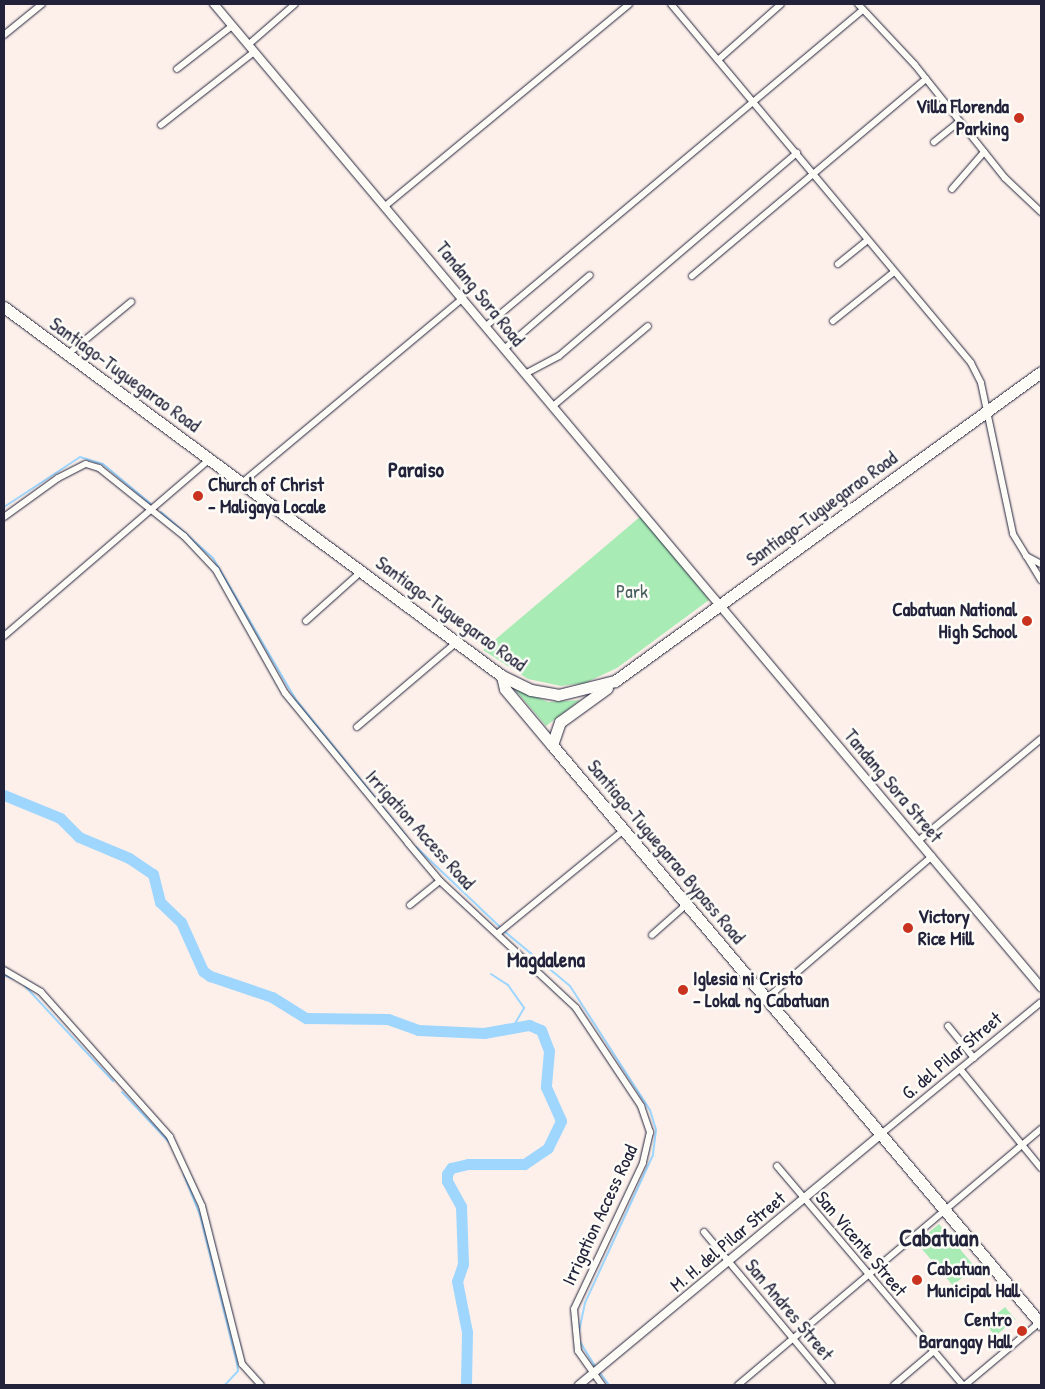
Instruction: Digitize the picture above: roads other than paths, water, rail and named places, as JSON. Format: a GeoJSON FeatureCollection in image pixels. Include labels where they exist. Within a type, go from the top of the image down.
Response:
{"type":"FeatureCollection","features":[{"type":"Feature","properties":{"kind":"highway","name":"Santiago-Tuguegarao Road"},"geometry":{"type":"LineString","coordinates":[[4,307],[243,482],[502,676],[531,690],[558,695],[615,681],[1041,372]]}},
{"type":"Feature","properties":{"kind":"highway","name":"Santiago-Tuguegarao Bypass Road"},"geometry":{"type":"LineString","coordinates":[[502,676],[505,688],[552,745],[1041,1322]]}},
{"type":"Feature","properties":{"kind":"highway"},"geometry":{"type":"LineString","coordinates":[[552,745],[560,722],[615,681]]}},
{"type":"Feature","properties":{"kind":"street"},"geometry":{"type":"LineString","coordinates":[[4,35],[42,4]]}},
{"type":"Feature","properties":{"kind":"street","name":"Tandang Sora Road"},"geometry":{"type":"LineString","coordinates":[[214,4],[463,298],[504,350],[719,606]]}},
{"type":"Feature","properties":{"kind":"street"},"geometry":{"type":"LineString","coordinates":[[248,45],[296,4]]}},
{"type":"Feature","properties":{"kind":"street"},"geometry":{"type":"LineString","coordinates":[[384,207],[629,4]]}},
{"type":"Feature","properties":{"kind":"street"},"geometry":{"type":"LineString","coordinates":[[671,4],[971,363],[987,412],[1013,534],[1041,580]]}},
{"type":"Feature","properties":{"kind":"street"},"geometry":{"type":"LineString","coordinates":[[718,60],[781,4]]}},
{"type":"Feature","properties":{"kind":"street"},"geometry":{"type":"LineString","coordinates":[[858,4],[926,79],[984,152],[1041,212]]}},
{"type":"Feature","properties":{"kind":"street"},"geometry":{"type":"LineString","coordinates":[[486,326],[755,105],[863,10]]}},
{"type":"Feature","properties":{"kind":"street"},"geometry":{"type":"LineString","coordinates":[[177,69],[232,26]]}},
{"type":"Feature","properties":{"kind":"street"},"geometry":{"type":"LineString","coordinates":[[161,125],[254,52]]}},
{"type":"Feature","properties":{"kind":"street"},"geometry":{"type":"LineString","coordinates":[[692,276],[926,79]]}},
{"type":"Feature","properties":{"kind":"street"},"geometry":{"type":"LineString","coordinates":[[934,142],[960,121]]}},
{"type":"Feature","properties":{"kind":"street"},"geometry":{"type":"LineString","coordinates":[[952,189],[984,152]]}},
{"type":"Feature","properties":{"kind":"street"},"geometry":{"type":"LineString","coordinates":[[526,374],[558,356],[604,320],[797,153]]}},
{"type":"Feature","properties":{"kind":"street"},"geometry":{"type":"LineString","coordinates":[[838,264],[868,240]]}},
{"type":"Feature","properties":{"kind":"street"},"geometry":{"type":"LineString","coordinates":[[834,321],[894,272]]}},
{"type":"Feature","properties":{"kind":"street"},"geometry":{"type":"LineString","coordinates":[[504,350],[590,275]]}},
{"type":"Feature","properties":{"kind":"street"},"geometry":{"type":"LineString","coordinates":[[243,482],[463,298]]}},
{"type":"Feature","properties":{"kind":"street"},"geometry":{"type":"LineString","coordinates":[[68,354],[131,302]]}},
{"type":"Feature","properties":{"kind":"street"},"geometry":{"type":"LineString","coordinates":[[552,406],[648,326]]}},
{"type":"Feature","properties":{"kind":"street"},"geometry":{"type":"LineString","coordinates":[[4,636],[210,459]]}},
{"type":"Feature","properties":{"kind":"street","name":"Irrigation Access Road"},"geometry":{"type":"LineString","coordinates":[[4,517],[58,478],[86,464],[100,468],[152,510],[210,561],[285,694],[440,881],[571,1001],[641,1106],[649,1124],[644,1164],[574,1309],[575,1341],[602,1385]]}},
{"type":"Feature","properties":{"kind":"street"},"geometry":{"type":"LineString","coordinates":[[1025,556],[1041,564]]}},
{"type":"Feature","properties":{"kind":"street"},"geometry":{"type":"LineString","coordinates":[[306,621],[362,571]]}},
{"type":"Feature","properties":{"kind":"street","name":"Tandang Sora Street"},"geometry":{"type":"LineString","coordinates":[[719,606],[1041,987]]}},
{"type":"Feature","properties":{"kind":"street"},"geometry":{"type":"LineString","coordinates":[[357,727],[457,642]]}},
{"type":"Feature","properties":{"kind":"street"},"geometry":{"type":"LineString","coordinates":[[918,841],[1041,738]]}},
{"type":"Feature","properties":{"kind":"street"},"geometry":{"type":"LineString","coordinates":[[498,933],[624,830]]}},
{"type":"Feature","properties":{"kind":"street"},"geometry":{"type":"LineString","coordinates":[[766,999],[932,856]]}},
{"type":"Feature","properties":{"kind":"street"},"geometry":{"type":"LineString","coordinates":[[410,904],[440,881]]}},
{"type":"Feature","properties":{"kind":"street"},"geometry":{"type":"LineString","coordinates":[[652,934],[687,904]]}},
{"type":"Feature","properties":{"kind":"street"},"geometry":{"type":"LineString","coordinates":[[4,970],[41,992],[170,1137],[202,1206],[242,1364],[261,1385]]}},
{"type":"Feature","properties":{"kind":"street","name":"G. del Pilar Street"},"geometry":{"type":"LineString","coordinates":[[881,1134],[1041,1002]]}},
{"type":"Feature","properties":{"kind":"street"},"geometry":{"type":"LineString","coordinates":[[948,1026],[974,1058]]}},
{"type":"Feature","properties":{"kind":"street"},"geometry":{"type":"LineString","coordinates":[[960,1070],[1041,1168]]}},
{"type":"Feature","properties":{"kind":"street"},"geometry":{"type":"LineString","coordinates":[[738,1385],[1041,1129]]}},
{"type":"Feature","properties":{"kind":"street","name":"M. H. del Pilar Street"},"geometry":{"type":"LineString","coordinates":[[579,1385],[730,1262],[881,1134]]}},
{"type":"Feature","properties":{"kind":"street","name":"San Vicente Street"},"geometry":{"type":"LineString","coordinates":[[777,1166],[868,1276],[964,1385]]}},
{"type":"Feature","properties":{"kind":"street","name":"San Andres Street"},"geometry":{"type":"LineString","coordinates":[[704,1232],[832,1385]]}},
{"type":"Feature","properties":{"kind":"street"},"geometry":{"type":"LineString","coordinates":[[964,1385],[1041,1322]]}},
{"type":"Feature","properties":{"kind":"street"},"geometry":{"type":"LineString","coordinates":[[894,1385],[934,1351]]}},
{"type":"Feature","properties":{"kind":"waterway"},"geometry":{"type":"LineString","coordinates":[[4,507],[80,457],[103,464],[151,504]]}},
{"type":"Feature","properties":{"kind":"waterway"},"geometry":{"type":"LineString","coordinates":[[161,512],[213,558],[296,700],[406,836]]}},
{"type":"Feature","properties":{"kind":"waterway"},"geometry":{"type":"LineString","coordinates":[[4,795],[60,818],[79,837],[129,858],[153,874],[160,902],[181,922],[203,971],[210,976],[272,997],[306,1018],[388,1019],[418,1030],[484,1033],[529,1025],[541,1030],[549,1051],[546,1087],[561,1121],[548,1148],[524,1164],[468,1164],[451,1168],[447,1174],[447,1181],[461,1206],[463,1264],[457,1281],[467,1332],[466,1385]]}},
{"type":"Feature","properties":{"kind":"waterway"},"geometry":{"type":"LineString","coordinates":[[416,847],[500,927]]}},
{"type":"Feature","properties":{"kind":"waterway"},"geometry":{"type":"LineString","coordinates":[[504,931],[570,986],[650,1110],[656,1130],[653,1155],[585,1303],[579,1332]]}},
{"type":"Feature","properties":{"kind":"waterway"},"geometry":{"type":"LineString","coordinates":[[491,974],[508,985],[524,1008],[513,1027]]}},
{"type":"Feature","properties":{"kind":"waterway"},"geometry":{"type":"LineString","coordinates":[[4,975],[14,979]]}},
{"type":"Feature","properties":{"kind":"waterway"},"geometry":{"type":"LineString","coordinates":[[24,985],[113,1081]]}},
{"type":"Feature","properties":{"kind":"waterway"},"geometry":{"type":"LineString","coordinates":[[122,1092],[169,1142]]}},
{"type":"Feature","properties":{"kind":"waterway"},"geometry":{"type":"LineString","coordinates":[[184,1175],[200,1215],[237,1363],[238,1371],[225,1385]]}},
{"type":"Feature","properties":{"kind":"waterway"},"geometry":{"type":"LineString","coordinates":[[580,1342],[595,1366]]}},
{"type":"Feature","properties":{"kind":"waterway"},"geometry":{"type":"LineString","coordinates":[[601,1374],[609,1385]]}},
{"type":"Feature","properties":{"kind":"place","name":"Villa Florenda Parking"},"geometry":{"type":"Point","coordinates":[1019,118]}},
{"type":"Feature","properties":{"kind":"place","name":"Church of Christ - Maligaya Locale"},"geometry":{"type":"Point","coordinates":[198,496]}},
{"type":"Feature","properties":{"kind":"place","name":"Cabatuan National High School"},"geometry":{"type":"Point","coordinates":[1027,621]}},
{"type":"Feature","properties":{"kind":"place","name":"Victory Rice Mill"},"geometry":{"type":"Point","coordinates":[908,928]}},
{"type":"Feature","properties":{"kind":"place","name":"Iglesia ni Cristo - Lokal ng Cabatuan"},"geometry":{"type":"Point","coordinates":[683,990]}},
{"type":"Feature","properties":{"kind":"place","name":"Cabatuan Municipal Hall"},"geometry":{"type":"Point","coordinates":[917,1280]}},
{"type":"Feature","properties":{"kind":"place","name":"Centro Barangay Hall"},"geometry":{"type":"Point","coordinates":[1022,1331]}},
{"type":"Feature","properties":{"kind":"district","name":"Paraiso"},"geometry":{"type":"Point","coordinates":[416,470]}},
{"type":"Feature","properties":{"kind":"district","name":"Magdalena"},"geometry":{"type":"Point","coordinates":[546,960]}},
{"type":"Feature","properties":{"kind":"district","name":"Cabatuan"},"geometry":{"type":"Point","coordinates":[939,1238]}},
{"type":"Feature","properties":{"kind":"park label","name":"Park"},"geometry":{"type":"Point","coordinates":[632,592]}}]}
